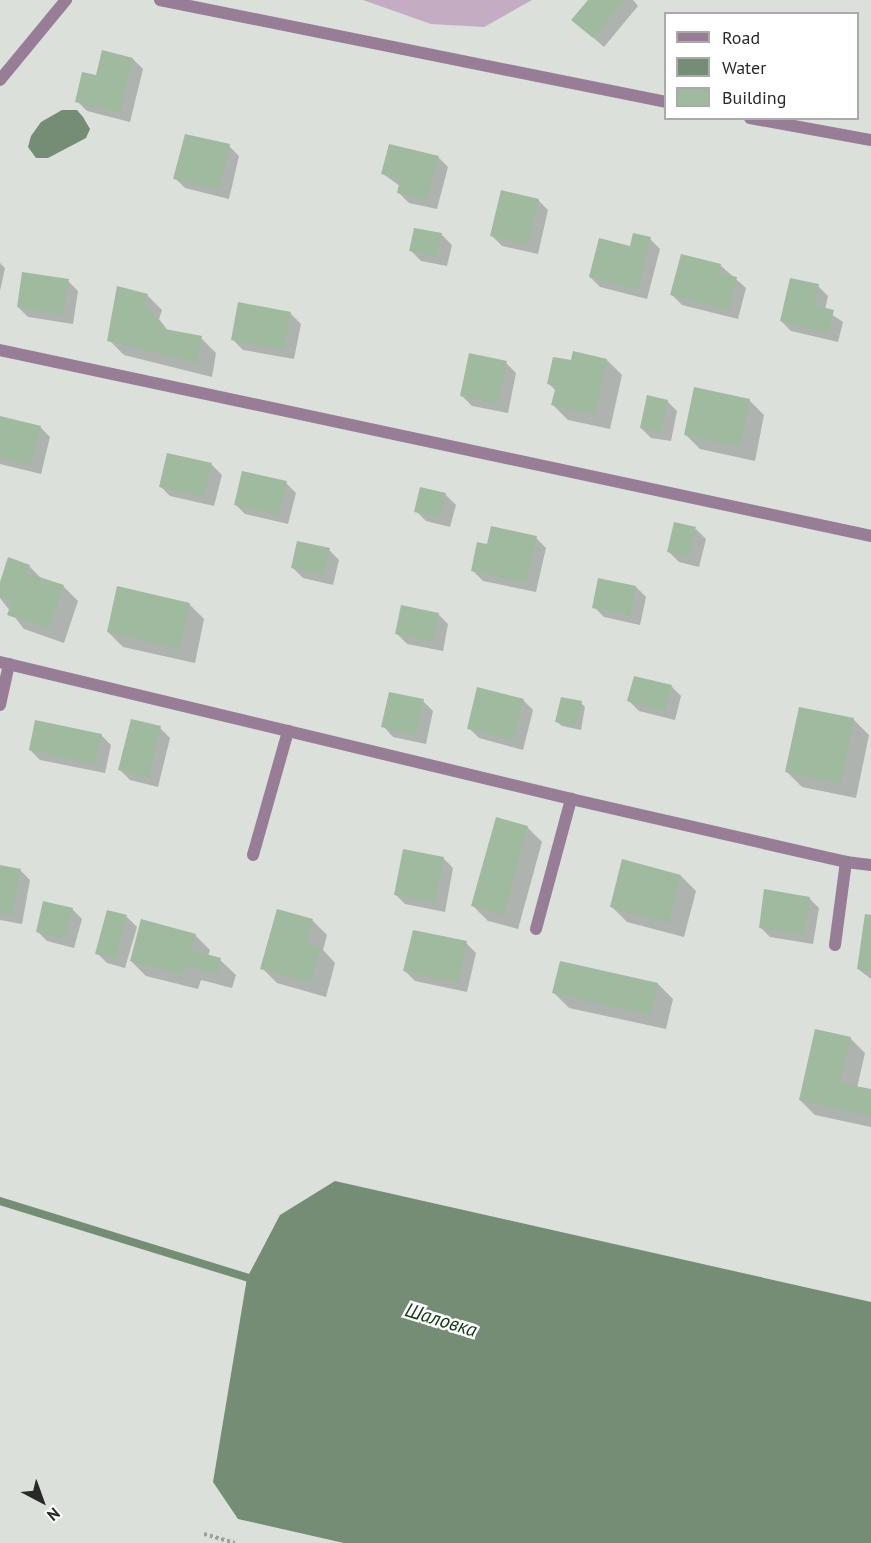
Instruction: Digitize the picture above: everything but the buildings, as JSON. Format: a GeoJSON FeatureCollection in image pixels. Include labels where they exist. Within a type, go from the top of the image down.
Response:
{"type":"FeatureCollection","features":[{"type":"Feature","properties":{"kind":"street"},"geometry":{"type":"LineString","coordinates":[[0,80],[66,0]]}},
{"type":"Feature","properties":{"kind":"street"},"geometry":{"type":"LineString","coordinates":[[160,0],[664,102]]}},
{"type":"Feature","properties":{"kind":"street"},"geometry":{"type":"LineString","coordinates":[[761,120],[871,140]]}},
{"type":"Feature","properties":{"kind":"street"},"geometry":{"type":"LineString","coordinates":[[0,350],[871,536]]}},
{"type":"Feature","properties":{"kind":"street"},"geometry":{"type":"LineString","coordinates":[[0,705],[4,663],[571,799],[846,862],[871,865]]}},
{"type":"Feature","properties":{"kind":"street"},"geometry":{"type":"LineString","coordinates":[[253,855],[288,731]]}},
{"type":"Feature","properties":{"kind":"street"},"geometry":{"type":"LineString","coordinates":[[536,929],[571,799]]}},
{"type":"Feature","properties":{"kind":"street"},"geometry":{"type":"LineString","coordinates":[[835,945],[846,862]]}},
{"type":"Feature","properties":{"kind":"path"},"geometry":{"type":"LineString","coordinates":[[204,1534],[235,1543]]}},
{"type":"Feature","properties":{"kind":"shaded area"},"geometry":{"type":"Polygon","coordinates":[[[363,0],[532,0],[484,27],[431,24],[363,0]]]}},
{"type":"Feature","properties":{"kind":"water"},"geometry":{"type":"Polygon","coordinates":[[[62,110],[77,110],[83,117],[90,129],[86,138],[48,158],[36,158],[28,147],[31,136],[41,122],[62,110]]]}},
{"type":"Feature","properties":{"kind":"water"},"geometry":{"type":"Polygon","coordinates":[[[335,1181],[871,1302],[871,1543],[344,1543],[238,1519],[213,1482],[247,1278],[280,1215],[335,1181]]]}},
{"type":"Feature","properties":{"kind":"waterway","name":"Шаловка"},"geometry":{"type":"LineString","coordinates":[[0,1201],[255,1280]]}}]}
